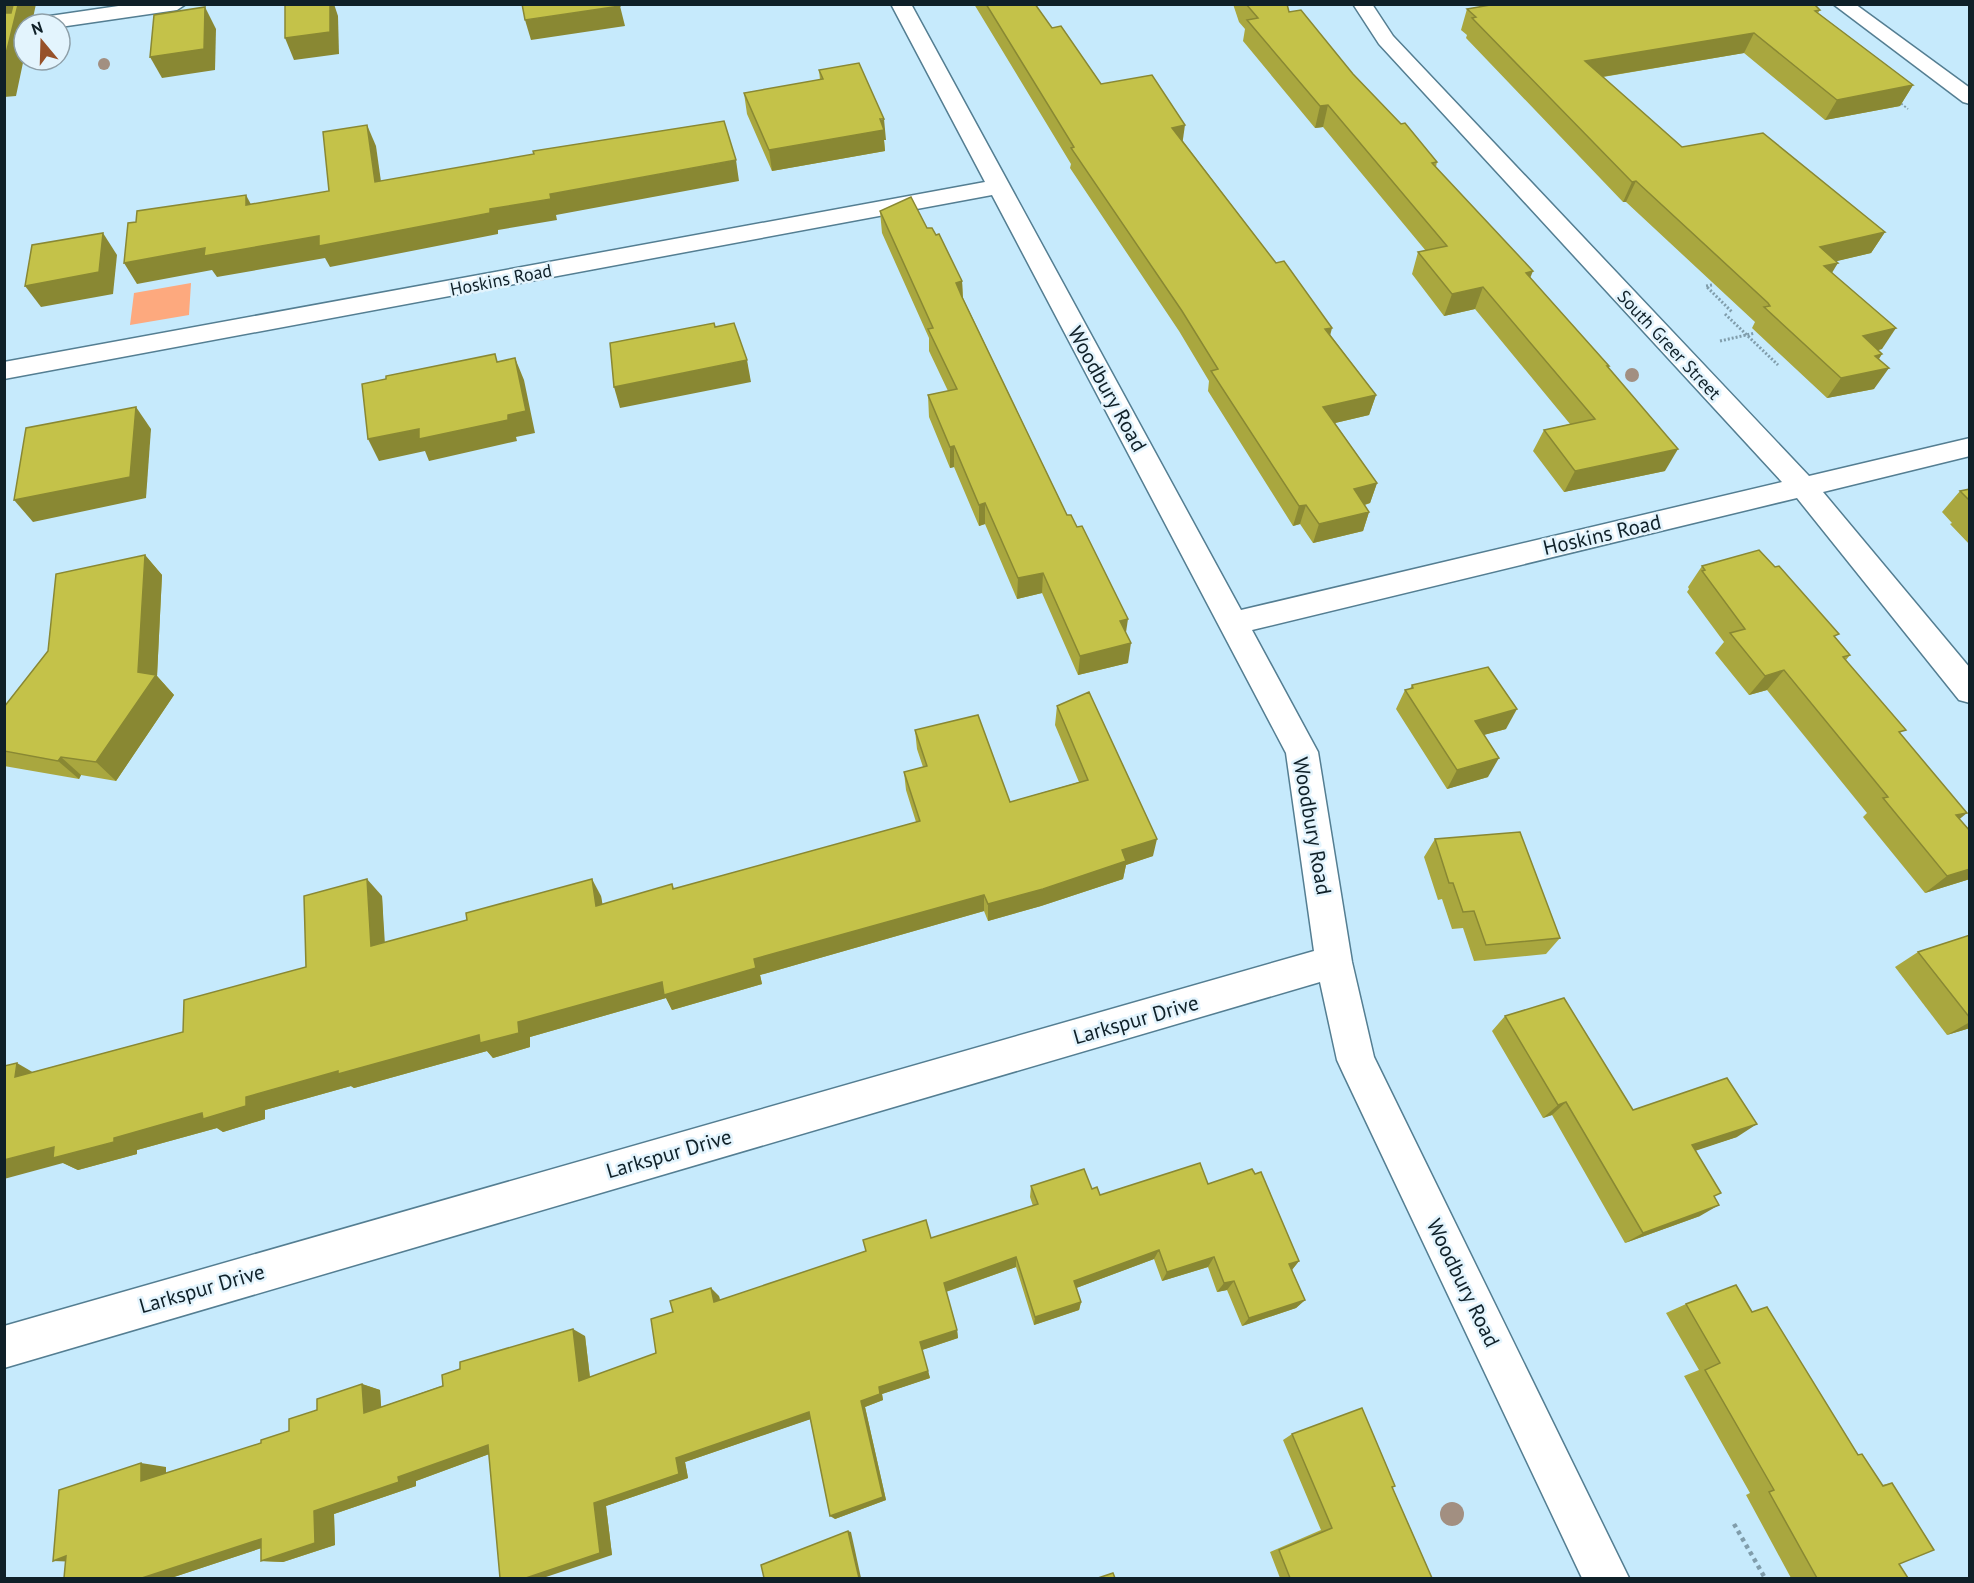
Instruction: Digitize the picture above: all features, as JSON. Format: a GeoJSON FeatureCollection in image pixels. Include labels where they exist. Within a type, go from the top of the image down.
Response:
{"type":"FeatureCollection","features":[{"type":"Feature","properties":{"kind":"street"},"geometry":{"type":"LineString","coordinates":[[72,17],[123,8],[177,4]]}},
{"type":"Feature","properties":{"kind":"street","name":"Woodbury Road"},"geometry":{"type":"LineString","coordinates":[[901,4],[997,187],[1302,752],[1334,962],[1356,1060],[1606,1578]]}},
{"type":"Feature","properties":{"kind":"street","name":"South Greer Street"},"geometry":{"type":"LineString","coordinates":[[1362,4],[1370,19],[1400,55],[1803,487],[1970,691]]}},
{"type":"Feature","properties":{"kind":"street"},"geometry":{"type":"LineString","coordinates":[[1842,4],[1970,98]]}},
{"type":"Feature","properties":{"kind":"street","name":"Hoskins Road"},"geometry":{"type":"LineString","coordinates":[[4,371],[300,318],[690,242],[997,187]]}},
{"type":"Feature","properties":{"kind":"street","name":"Hoskins Road"},"geometry":{"type":"LineString","coordinates":[[1233,623],[1970,447]]}},
{"type":"Feature","properties":{"kind":"street","name":"Larkspur Drive"},"geometry":{"type":"LineString","coordinates":[[4,1347],[1334,962]]}},
{"type":"Feature","properties":{"kind":"path"},"geometry":{"type":"LineString","coordinates":[[1892,97],[1908,109]]}},
{"type":"Feature","properties":{"kind":"path"},"geometry":{"type":"LineString","coordinates":[[1712,285],[1706,286],[1732,312]]}},
{"type":"Feature","properties":{"kind":"path"},"geometry":{"type":"LineString","coordinates":[[1725,314],[1778,365]]}},
{"type":"Feature","properties":{"kind":"path"},"geometry":{"type":"LineString","coordinates":[[1716,342],[1755,333]]}},
{"type":"Feature","properties":{"kind":"path"},"geometry":{"type":"LineString","coordinates":[[1734,1524],[1765,1578]]}},
{"type":"Feature","properties":{"kind":"shaded area"},"geometry":{"type":"Polygon","coordinates":[[[191,283],[189,315],[130,325],[134,293],[191,283]]]}},
{"type":"Feature","properties":{"kind":"building"},"geometry":{"type":"Polygon","coordinates":[[[285,4],[330,4],[330,32],[285,38],[285,4]]]}},
{"type":"Feature","properties":{"kind":"building"},"geometry":{"type":"Polygon","coordinates":[[[522,4],[620,4],[620,6],[525,20],[522,4]]]}},
{"type":"Feature","properties":{"kind":"building"},"geometry":{"type":"Polygon","coordinates":[[[986,4],[1035,4],[1052,28],[1061,26],[1101,84],[1152,75],[1185,125],[1172,128],[1276,263],[1284,261],[1332,328],[1325,329],[1376,395],[1323,407],[1377,483],[1354,489],[1369,512],[1319,524],[1306,505],[1299,506],[1211,371],[1218,369],[1182,311],[1071,148],[1074,147],[986,4]]]}},
{"type":"Feature","properties":{"kind":"building"},"geometry":{"type":"Polygon","coordinates":[[[1246,4],[1287,4],[1289,12],[1301,10],[1353,74],[1401,124],[1405,123],[1437,162],[1432,163],[1533,271],[1526,273],[1609,366],[1607,366],[1678,449],[1575,471],[1544,430],[1595,419],[1483,287],[1452,294],[1418,252],[1447,246],[1328,105],[1320,106],[1247,20],[1258,18],[1246,4]]]}},
{"type":"Feature","properties":{"kind":"building"},"geometry":{"type":"Polygon","coordinates":[[[1496,4],[1814,4],[1820,10],[1815,11],[1913,85],[1837,100],[1754,33],[1585,61],[1682,147],[1763,133],[1885,232],[1820,247],[1838,263],[1824,266],[1896,328],[1863,336],[1882,354],[1875,356],[1889,368],[1841,378],[1764,307],[1770,306],[1636,181],[1632,182],[1472,18],[1476,17],[1467,9],[1496,4]]]}},
{"type":"Feature","properties":{"kind":"building"},"geometry":{"type":"Polygon","coordinates":[[[13,5],[18,5],[16,12],[12,12],[12,29],[4,62],[4,13],[11,13],[13,5]]]}},
{"type":"Feature","properties":{"kind":"building"},"geometry":{"type":"Polygon","coordinates":[[[205,7],[204,49],[150,57],[154,15],[205,7]]]}},
{"type":"Feature","properties":{"kind":"building"},"geometry":{"type":"Polygon","coordinates":[[[859,63],[884,119],[880,119],[884,130],[769,150],[744,93],[823,79],[819,70],[859,63]]]}},
{"type":"Feature","properties":{"kind":"building"},"geometry":{"type":"Polygon","coordinates":[[[724,121],[736,160],[550,194],[551,199],[490,209],[490,213],[319,246],[319,236],[204,256],[205,248],[124,263],[128,223],[136,222],[137,211],[246,195],[246,205],[329,191],[323,132],[367,125],[375,182],[534,154],[533,151],[724,121]]]}},
{"type":"Feature","properties":{"kind":"building"},"geometry":{"type":"Polygon","coordinates":[[[911,197],[927,228],[932,228],[936,235],[939,234],[962,281],[956,283],[962,297],[1067,515],[1071,515],[1077,527],[1082,526],[1128,619],[1120,621],[1131,643],[1080,656],[1043,573],[1018,578],[985,503],[979,505],[954,446],[950,447],[928,395],[957,389],[928,329],[933,328],[880,211],[911,197]]]}},
{"type":"Feature","properties":{"kind":"building"},"geometry":{"type":"Polygon","coordinates":[[[103,233],[99,272],[25,286],[32,245],[103,233]]]}},
{"type":"Feature","properties":{"kind":"building"},"geometry":{"type":"Polygon","coordinates":[[[714,323],[715,327],[734,323],[747,360],[614,387],[610,343],[714,323]]]}},
{"type":"Feature","properties":{"kind":"building"},"geometry":{"type":"Polygon","coordinates":[[[495,354],[497,362],[515,358],[526,411],[508,415],[508,420],[419,439],[419,429],[368,439],[362,384],[386,379],[386,376],[495,354]]]}},
{"type":"Feature","properties":{"kind":"building"},"geometry":{"type":"Polygon","coordinates":[[[136,407],[130,477],[14,500],[26,428],[136,407]]]}},
{"type":"Feature","properties":{"kind":"building"},"geometry":{"type":"Polygon","coordinates":[[[1970,489],[1970,501],[1960,491],[1970,489]]]}},
{"type":"Feature","properties":{"kind":"building"},"geometry":{"type":"Polygon","coordinates":[[[1759,550],[1775,567],[1779,566],[1839,634],[1834,636],[1850,655],[1843,657],[1906,730],[1899,732],[1967,813],[1956,815],[1970,831],[1970,869],[1947,876],[1883,798],[1888,797],[1784,670],[1765,676],[1730,633],[1745,629],[1702,571],[1705,570],[1702,566],[1759,550]]]}},
{"type":"Feature","properties":{"kind":"building"},"geometry":{"type":"Polygon","coordinates":[[[145,555],[138,672],[156,675],[96,762],[61,757],[58,761],[4,751],[4,707],[48,651],[56,574],[145,555]]]}},
{"type":"Feature","properties":{"kind":"building"},"geometry":{"type":"Polygon","coordinates":[[[1488,667],[1517,709],[1475,721],[1499,758],[1457,770],[1405,690],[1413,688],[1412,685],[1488,667]]]}},
{"type":"Feature","properties":{"kind":"building"},"geometry":{"type":"Polygon","coordinates":[[[1089,692],[1157,839],[1122,850],[1126,861],[1043,889],[988,904],[984,895],[754,959],[756,968],[664,995],[662,982],[518,1022],[519,1033],[480,1043],[479,1035],[338,1074],[338,1071],[246,1097],[246,1106],[203,1119],[202,1113],[114,1138],[114,1142],[53,1158],[54,1147],[4,1160],[4,1066],[17,1063],[15,1077],[183,1032],[184,1000],[306,967],[304,896],[367,879],[371,946],[467,920],[466,913],[592,879],[596,906],[672,884],[673,889],[920,821],[904,772],[927,766],[915,730],[978,715],[1010,802],[1088,780],[1057,706],[1089,692]]]}},
{"type":"Feature","properties":{"kind":"building"},"geometry":{"type":"Polygon","coordinates":[[[1520,832],[1560,938],[1486,945],[1474,911],[1463,912],[1453,883],[1449,883],[1435,839],[1520,832]]]}},
{"type":"Feature","properties":{"kind":"building"},"geometry":{"type":"Polygon","coordinates":[[[1970,935],[1970,1018],[1918,952],[1970,935]]]}},
{"type":"Feature","properties":{"kind":"building"},"geometry":{"type":"Polygon","coordinates":[[[1564,998],[1633,1110],[1727,1078],[1757,1124],[1692,1145],[1721,1193],[1714,1196],[1719,1205],[1643,1233],[1566,1102],[1558,1105],[1505,1016],[1564,998]]]}},
{"type":"Feature","properties":{"kind":"building"},"geometry":{"type":"Polygon","coordinates":[[[1200,1163],[1208,1184],[1252,1169],[1255,1174],[1261,1172],[1299,1261],[1289,1264],[1305,1300],[1249,1318],[1234,1281],[1224,1283],[1214,1257],[1167,1272],[1159,1250],[1074,1281],[1081,1302],[1035,1317],[1016,1257],[944,1283],[957,1330],[920,1342],[928,1371],[879,1387],[880,1394],[861,1401],[883,1497],[830,1516],[809,1412],[676,1458],[679,1474],[594,1503],[600,1553],[526,1578],[500,1578],[488,1445],[398,1477],[399,1482],[314,1511],[315,1543],[261,1561],[261,1539],[142,1578],[64,1578],[66,1556],[53,1561],[59,1490],[141,1463],[141,1481],[261,1443],[261,1440],[289,1431],[289,1419],[317,1410],[317,1399],[362,1384],[364,1413],[443,1386],[442,1375],[460,1369],[460,1362],[573,1329],[579,1381],[656,1353],[651,1319],[673,1312],[670,1301],[711,1288],[714,1302],[866,1251],[863,1240],[926,1220],[931,1238],[1038,1204],[1031,1186],[1084,1169],[1092,1189],[1097,1187],[1100,1195],[1200,1163]]]}},
{"type":"Feature","properties":{"kind":"building"},"geometry":{"type":"Polygon","coordinates":[[[1736,1285],[1752,1312],[1767,1307],[1858,1455],[1862,1454],[1883,1486],[1892,1483],[1934,1550],[1899,1564],[1908,1578],[1817,1578],[1769,1492],[1774,1490],[1705,1370],[1720,1363],[1686,1304],[1736,1285]]]}},
{"type":"Feature","properties":{"kind":"building"},"geometry":{"type":"Polygon","coordinates":[[[1362,1408],[1395,1486],[1392,1487],[1432,1578],[1290,1578],[1279,1550],[1332,1528],[1292,1434],[1362,1408]]]}},
{"type":"Feature","properties":{"kind":"building"},"geometry":{"type":"Polygon","coordinates":[[[848,1531],[859,1578],[764,1578],[761,1565],[848,1531]]]}},
{"type":"Feature","properties":{"kind":"building"},"geometry":{"type":"Polygon","coordinates":[[[1113,1573],[1115,1578],[1098,1578],[1113,1573]]]}}]}
